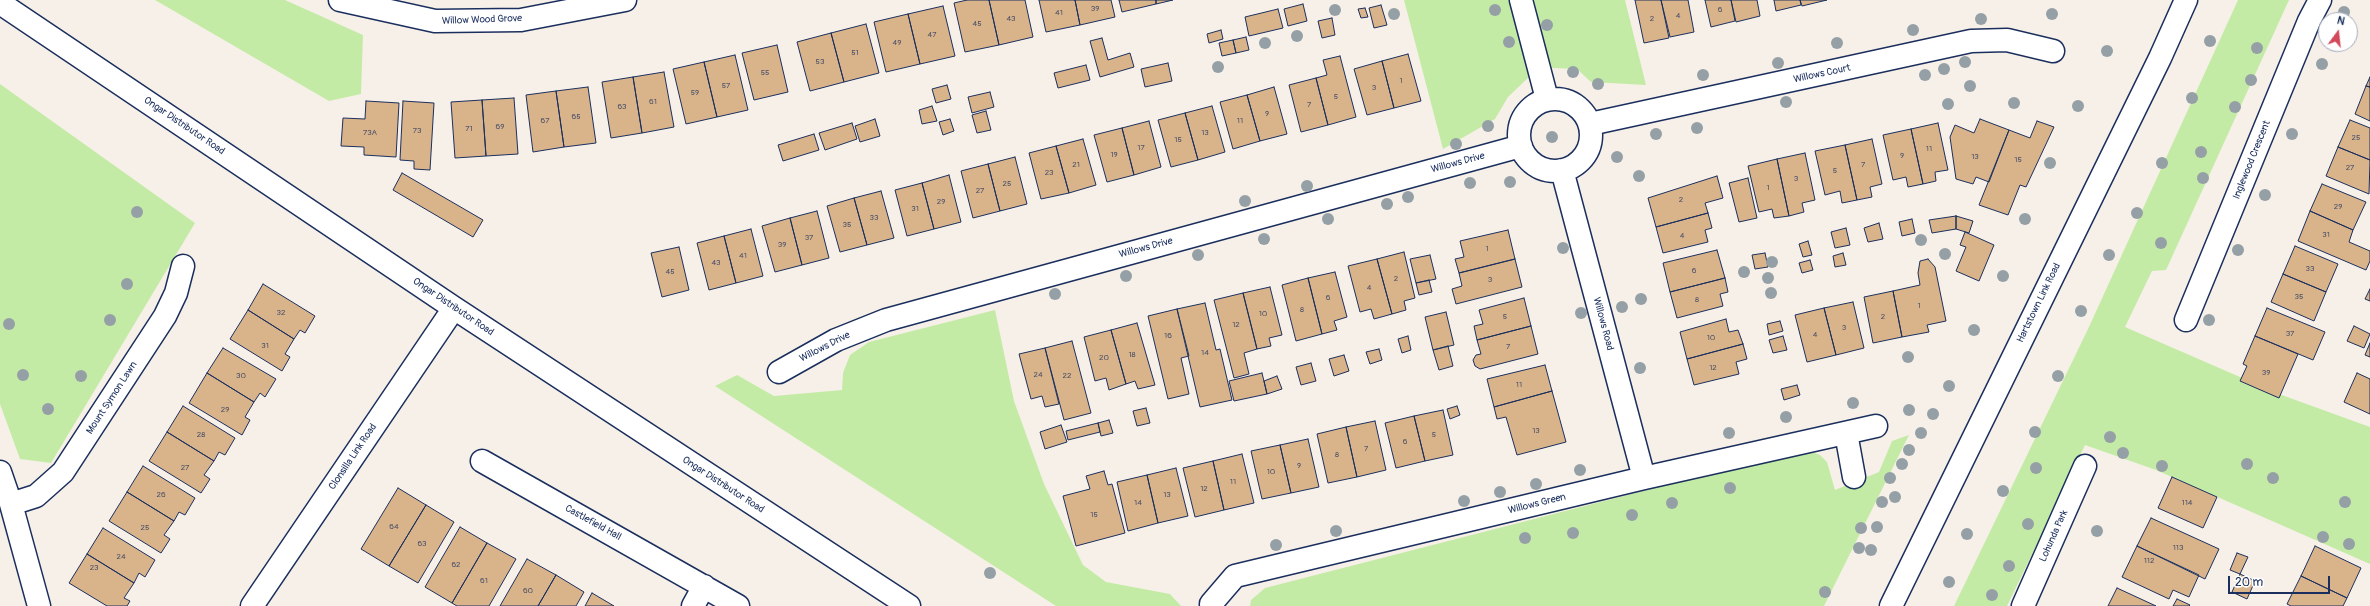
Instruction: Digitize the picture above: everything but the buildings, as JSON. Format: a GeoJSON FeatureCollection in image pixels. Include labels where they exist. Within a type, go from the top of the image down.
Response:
{"type":"FeatureCollection","features":[{"type":"Feature","properties":{"kind":"street","name":"Willow Wood Grove"},"geometry":{"type":"LineString","coordinates":[[340,0],[435,21],[521,20],[625,0]]}},
{"type":"Feature","properties":{"kind":"street"},"geometry":{"type":"LineString","coordinates":[[1521,0],[1546,99]]}},
{"type":"Feature","properties":{"kind":"street","name":"Hartstown Link Road"},"geometry":{"type":"LineString","coordinates":[[1890,606],[2160,58],[2186,0]]}},
{"type":"Feature","properties":{"kind":"street","name":"Inglewood Crescent"},"geometry":{"type":"LineString","coordinates":[[2186,320],[2309,21],[2320,0]]}},
{"type":"Feature","properties":{"kind":"street","name":"Ongar Distributor Road"},"geometry":{"type":"LineString","coordinates":[[0,3],[454,308],[908,606]]}},
{"type":"Feature","properties":{"kind":"street","name":"Willows Court"},"geometry":{"type":"LineString","coordinates":[[1590,124],[1971,41],[2007,40],[2053,51]]}},
{"type":"Feature","properties":{"kind":"street"},"geometry":{"type":"LineString","coordinates":[[1546,99],[1568,101],[1578,106],[1590,124],[1592,136],[1589,148],[1583,158],[1573,166],[1562,170],[1551,171],[1541,168],[1529,159],[1521,146],[1519,134],[1521,123],[1527,112],[1536,104],[1546,99]]}},
{"type":"Feature","properties":{"kind":"street","name":"Willows Drive"},"geometry":{"type":"LineString","coordinates":[[779,372],[836,340],[886,320],[1521,146]]}},
{"type":"Feature","properties":{"kind":"street","name":"Willows Road"},"geometry":{"type":"LineString","coordinates":[[1562,170],[1644,478]]}},
{"type":"Feature","properties":{"kind":"street","name":"Mount Symon Lawn"},"geometry":{"type":"LineString","coordinates":[[11,504],[36,496],[64,472],[165,316],[176,293],[183,266]]}},
{"type":"Feature","properties":{"kind":"street","name":"Clonsilla Link Road"},"geometry":{"type":"LineString","coordinates":[[252,606],[454,308]]}},
{"type":"Feature","properties":{"kind":"street","name":"Willows Green"},"geometry":{"type":"LineString","coordinates":[[1211,604],[1235,576],[1644,478],[1876,426]]}},
{"type":"Feature","properties":{"kind":"street"},"geometry":{"type":"LineString","coordinates":[[1846,433],[1854,477]]}},
{"type":"Feature","properties":{"kind":"street","name":"Castlefield Hall"},"geometry":{"type":"LineString","coordinates":[[482,461],[738,606]]}},
{"type":"Feature","properties":{"kind":"street","name":"Lohunda Park"},"geometry":{"type":"LineString","coordinates":[[2023,606],[2085,466]]}},
{"type":"Feature","properties":{"kind":"street"},"geometry":{"type":"LineString","coordinates":[[0,472],[11,504],[39,606]]}},
{"type":"Feature","properties":{"kind":"street"},"geometry":{"type":"LineString","coordinates":[[692,606],[704,586]]}},
{"type":"Feature","properties":{"kind":"green space"},"geometry":{"type":"Polygon","coordinates":[[[155,0],[285,0],[363,35],[361,94],[329,101],[155,0]]]}},
{"type":"Feature","properties":{"kind":"green space"},"geometry":{"type":"Polygon","coordinates":[[[1404,0],[1625,0],[1646,85],[1591,82],[1577,69],[1552,68],[1529,77],[1508,97],[1495,119],[1443,149],[1404,0]]]}},
{"type":"Feature","properties":{"kind":"green space"},"geometry":{"type":"Polygon","coordinates":[[[2238,0],[2289,0],[2166,270],[2152,271],[2125,327],[2279,394],[2370,427],[2370,564],[2156,470],[2085,445],[2007,606],[1954,606],[2088,329],[2238,0]]]}},
{"type":"Feature","properties":{"kind":"green space"},"geometry":{"type":"Polygon","coordinates":[[[0,84],[195,223],[51,463],[20,459],[0,404],[0,84]]]}},
{"type":"Feature","properties":{"kind":"green space"},"geometry":{"type":"Polygon","coordinates":[[[995,310],[1014,401],[1044,484],[1083,565],[1106,582],[1170,594],[1181,606],[1056,606],[715,386],[737,375],[774,396],[842,390],[843,373],[850,355],[869,342],[995,310]]]}},
{"type":"Feature","properties":{"kind":"green space"},"geometry":{"type":"Polygon","coordinates":[[[1909,435],[1824,606],[1250,606],[1251,600],[1265,588],[1799,451],[1810,451],[1820,455],[1827,462],[1835,490],[1879,472],[1892,441],[1909,435]]]}}]}
